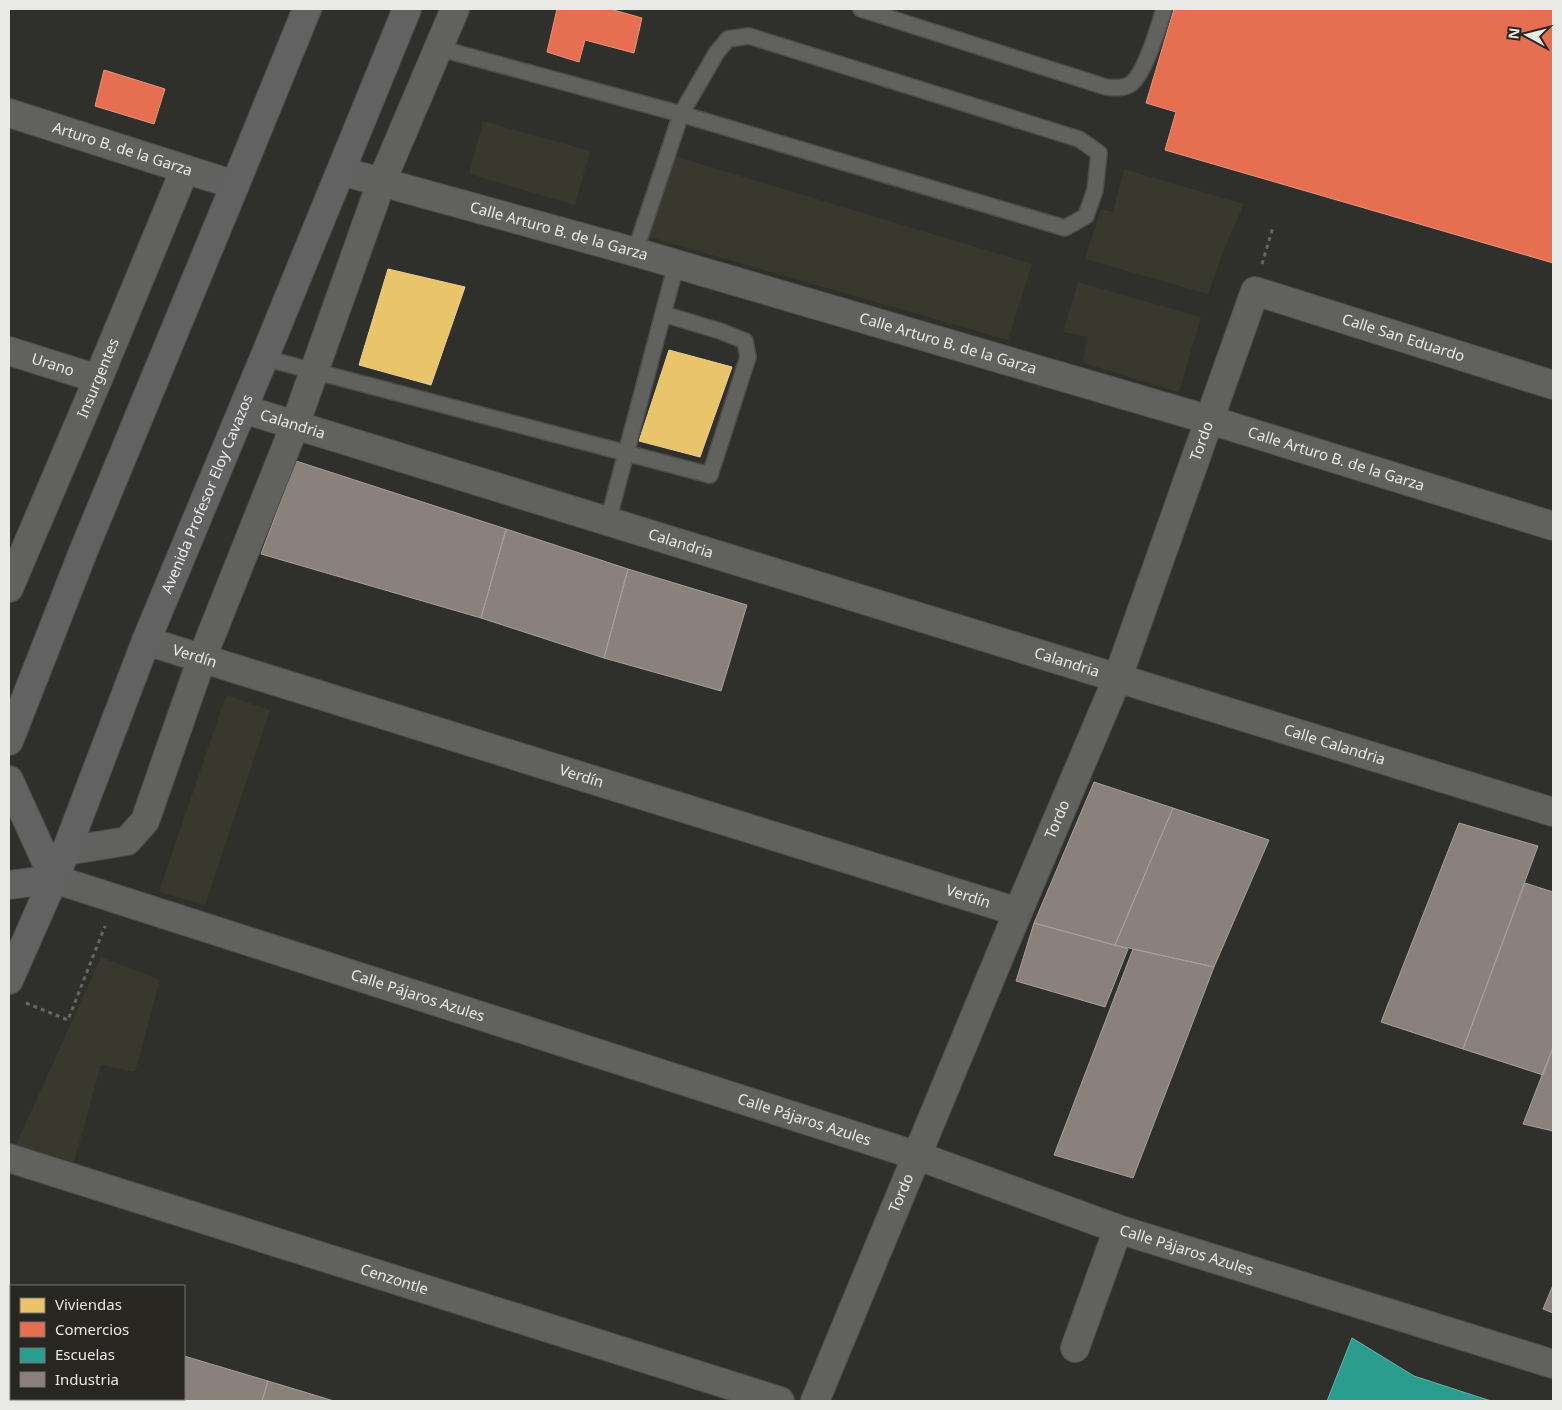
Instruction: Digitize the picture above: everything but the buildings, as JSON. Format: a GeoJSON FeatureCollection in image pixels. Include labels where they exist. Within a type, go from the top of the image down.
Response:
{"type":"FeatureCollection","features":[{"type":"Feature","properties":{"kind":"main road"},"geometry":{"type":"LineString","coordinates":[[9,741],[83,552],[307,9]]}},
{"type":"Feature","properties":{"kind":"main road","name":"Avenida Profesor Eloy Cavazos"},"geometry":{"type":"LineString","coordinates":[[13,990],[146,640],[408,9]]}},
{"type":"Feature","properties":{"kind":"main road"},"geometry":{"type":"LineString","coordinates":[[9,780],[54,879],[9,884]]}},
{"type":"Feature","properties":{"kind":"street"},"geometry":{"type":"LineString","coordinates":[[66,851],[127,841],[146,821],[202,658],[295,425],[382,183],[455,9]]}},
{"type":"Feature","properties":{"kind":"street","name":"Arturo B. de la Garza"},"geometry":{"type":"LineString","coordinates":[[9,113],[235,185]]}},
{"type":"Feature","properties":{"kind":"street","name":"Insurgentes"},"geometry":{"type":"LineString","coordinates":[[9,587],[98,380],[185,169]]}},
{"type":"Feature","properties":{"kind":"street","name":"Calle Arturo B. de la Garza"},"geometry":{"type":"LineString","coordinates":[[341,171],[635,252],[1210,420],[1553,526]]}},
{"type":"Feature","properties":{"kind":"street","name":"Calle San Eduardo"},"geometry":{"type":"LineString","coordinates":[[1255,291],[1553,385]]}},
{"type":"Feature","properties":{"kind":"street","name":"Tordo"},"geometry":{"type":"LineString","coordinates":[[815,1401],[1018,912],[1118,677],[1255,291]]}},
{"type":"Feature","properties":{"kind":"street","name":"Urano"},"geometry":{"type":"LineString","coordinates":[[9,350],[98,380]]}},
{"type":"Feature","properties":{"kind":"street","name":"Calandria"},"geometry":{"type":"LineString","coordinates":[[243,409],[1118,677]]}},
{"type":"Feature","properties":{"kind":"street","name":"Verdín"},"geometry":{"type":"LineString","coordinates":[[146,640],[1018,912]]}},
{"type":"Feature","properties":{"kind":"street","name":"Calle Calandria"},"geometry":{"type":"LineString","coordinates":[[1118,677],[1553,812]]}},
{"type":"Feature","properties":{"kind":"street","name":"Calle Pájaros Azules"},"geometry":{"type":"LineString","coordinates":[[54,879],[918,1156],[1118,1229],[1553,1364]]}},
{"type":"Feature","properties":{"kind":"street","name":"Cenzontle"},"geometry":{"type":"LineString","coordinates":[[9,1158],[780,1401]]}},
{"type":"Feature","properties":{"kind":"street"},"geometry":{"type":"LineString","coordinates":[[1074,1348],[1118,1229]]}},
{"type":"Feature","properties":{"kind":"lane"},"geometry":{"type":"LineString","coordinates":[[869,10],[1106,87],[1120,88],[1132,84],[1141,71],[1164,9]]}},
{"type":"Feature","properties":{"kind":"lane"},"geometry":{"type":"LineString","coordinates":[[438,48],[681,114],[1065,228],[1086,216],[1095,190],[1099,153],[1079,139],[749,36],[728,39],[717,52],[681,114],[635,252]]}},
{"type":"Feature","properties":{"kind":"lane"},"geometry":{"type":"LineString","coordinates":[[608,521],[676,265]]}},
{"type":"Feature","properties":{"kind":"lane"},"geometry":{"type":"LineString","coordinates":[[264,358],[710,474],[748,357],[745,341],[720,330],[663,314]]}},
{"type":"Feature","properties":{"kind":"path"},"geometry":{"type":"LineString","coordinates":[[1255,291],[1273,227]]}},
{"type":"Feature","properties":{"kind":"path"},"geometry":{"type":"LineString","coordinates":[[13,990],[68,1020],[116,899]]}},
{"type":"Feature","properties":{"kind":"shaded area"},"geometry":{"type":"Polygon","coordinates":[[[483,121],[590,151],[575,205],[469,174],[483,121]]]}},
{"type":"Feature","properties":{"kind":"shaded area"},"geometry":{"type":"Polygon","coordinates":[[[671,155],[1032,264],[1008,340],[649,237],[671,155]]]}},
{"type":"Feature","properties":{"kind":"shaded area"},"geometry":{"type":"Polygon","coordinates":[[[1124,169],[1244,204],[1227,242],[1208,294],[1085,259],[1101,209],[1113,212],[1124,169]]]}},
{"type":"Feature","properties":{"kind":"shaded area"},"geometry":{"type":"Polygon","coordinates":[[[1078,282],[1201,317],[1179,392],[1083,363],[1087,337],[1063,332],[1078,282]]]}},
{"type":"Feature","properties":{"kind":"shaded area"},"geometry":{"type":"Polygon","coordinates":[[[226,695],[270,710],[205,905],[159,892],[226,695]]]}},
{"type":"Feature","properties":{"kind":"shaded area"},"geometry":{"type":"Polygon","coordinates":[[[101,957],[160,980],[135,1072],[101,1065],[74,1162],[16,1145],[101,957]]]}}]}
